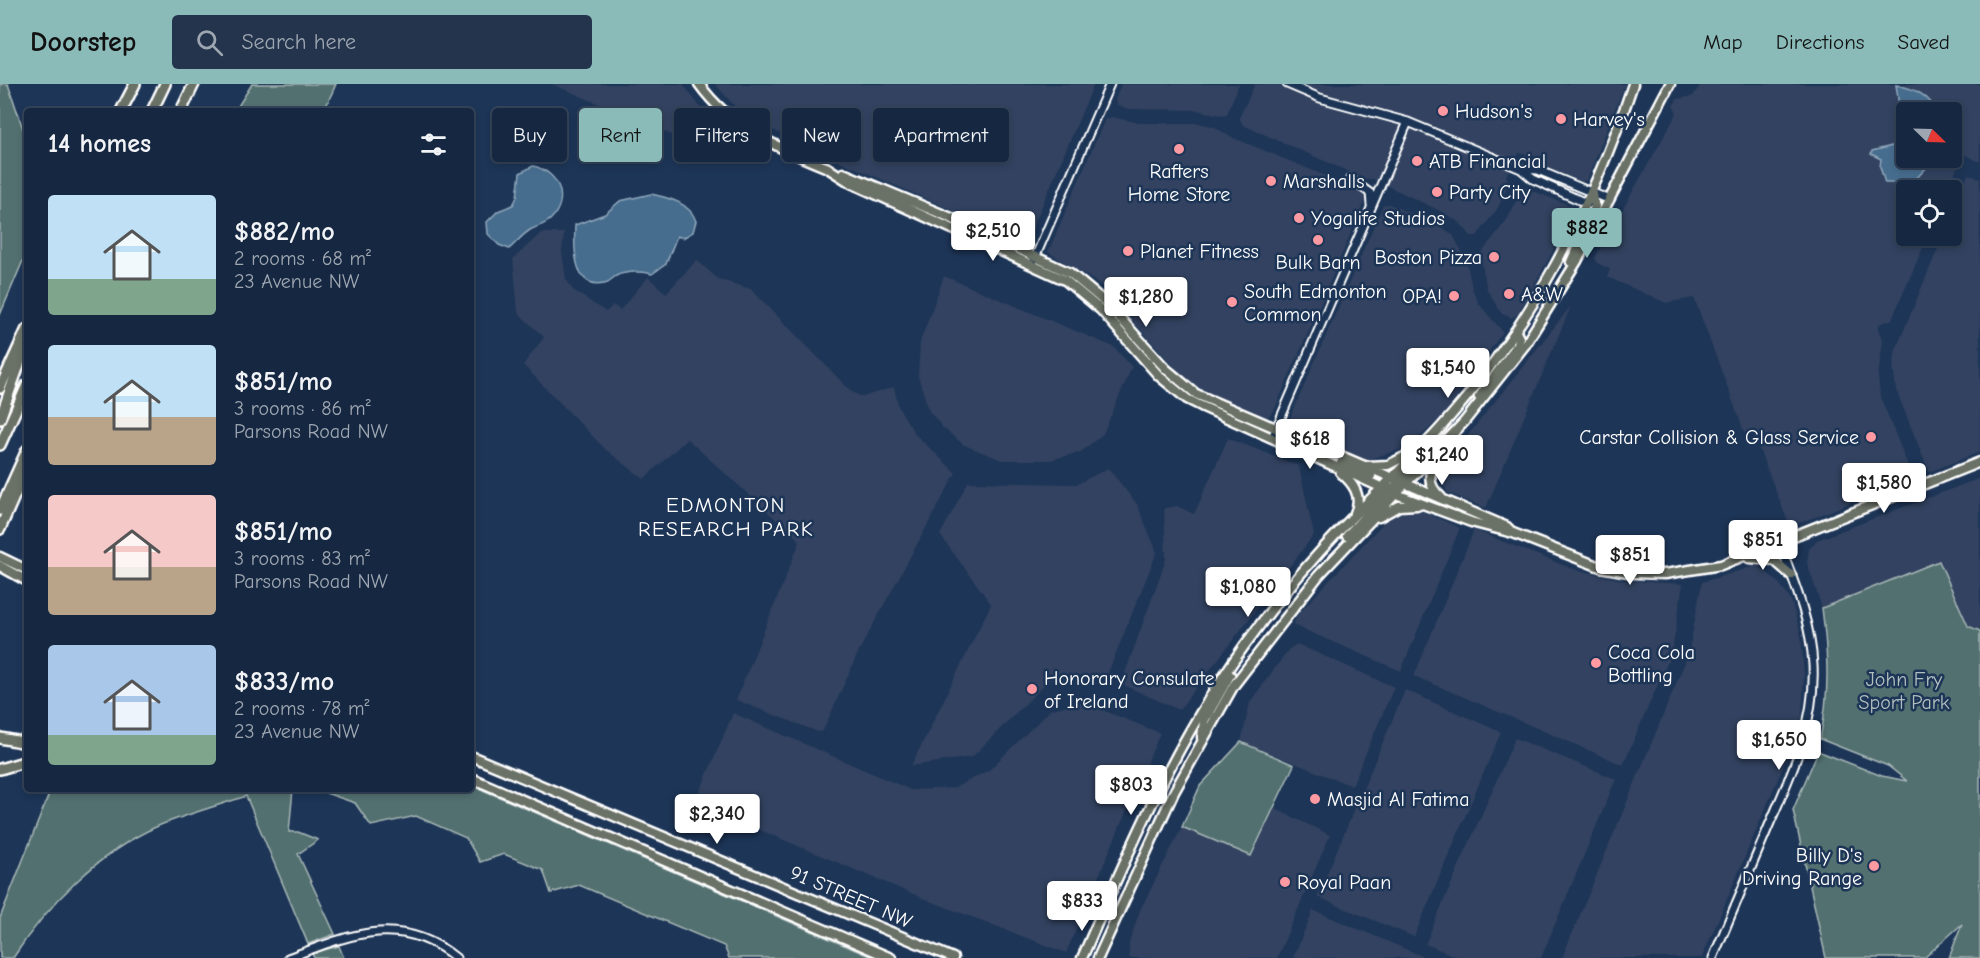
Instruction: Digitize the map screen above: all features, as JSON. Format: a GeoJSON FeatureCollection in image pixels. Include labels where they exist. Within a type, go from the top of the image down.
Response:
{"type":"FeatureCollection","features":[{"type":"Feature","properties":{"kind":"highway"},"geometry":{"type":"LineString","coordinates":[[123,108],[135,84]]}},
{"type":"Feature","properties":{"kind":"highway"},"geometry":{"type":"LineString","coordinates":[[153,108],[165,84]]}},
{"type":"Feature","properties":{"kind":"highway"},"geometry":{"type":"LineString","coordinates":[[182,108],[194,84]]}},
{"type":"Feature","properties":{"kind":"highway"},"geometry":{"type":"LineString","coordinates":[[0,388],[24,336]]}},
{"type":"Feature","properties":{"kind":"highway"},"geometry":{"type":"LineString","coordinates":[[0,419],[24,351]]}},
{"type":"Feature","properties":{"kind":"highway"},"geometry":{"type":"LineString","coordinates":[[0,445],[24,392]]}},
{"type":"Feature","properties":{"kind":"highway"},"geometry":{"type":"LineString","coordinates":[[0,510],[24,457]]}},
{"type":"Feature","properties":{"kind":"highway"},"geometry":{"type":"LineString","coordinates":[[0,529],[24,474]]}},
{"type":"Feature","properties":{"kind":"highway"},"geometry":{"type":"LineString","coordinates":[[0,738],[24,742]]}},
{"type":"Feature","properties":{"kind":"highway"},"geometry":{"type":"LineString","coordinates":[[0,768],[24,762]]}},
{"type":"Feature","properties":{"kind":"main road"},"geometry":{"type":"LineString","coordinates":[[699,84],[718,107],[750,133],[1034,260],[1070,273],[1096,293],[1181,383],[1220,405],[1368,466],[1388,465],[1401,460],[1432,437]]}},
{"type":"Feature","properties":{"kind":"main road"},"geometry":{"type":"LineString","coordinates":[[1553,302],[1591,205],[1592,193],[1633,84]]}},
{"type":"Feature","properties":{"kind":"main road"},"geometry":{"type":"LineString","coordinates":[[1513,533],[1507,527],[1469,512],[1436,493],[1429,475],[1437,459],[1511,363],[1553,302],[1610,200],[1670,84]]}},
{"type":"Feature","properties":{"kind":"main road"},"geometry":{"type":"LineString","coordinates":[[1098,958],[1174,792],[1202,738],[1266,641],[1319,575],[1336,549],[1431,446],[1444,425],[1516,332],[1591,205]]}},
{"type":"Feature","properties":{"kind":"main road"},"geometry":{"type":"LineString","coordinates":[[1034,260],[1086,297],[1152,369],[1182,395],[1332,465],[1454,509],[1469,512]]}},
{"type":"Feature","properties":{"kind":"main road"},"geometry":{"type":"LineString","coordinates":[[1084,958],[1162,781],[1193,724],[1246,642],[1296,578],[1351,518],[1394,487],[1467,419],[1483,391],[1518,344],[1519,338],[1516,332]]}},
{"type":"Feature","properties":{"kind":"main road"},"geometry":{"type":"LineString","coordinates":[[1394,487],[1432,437],[1444,425]]}},
{"type":"Feature","properties":{"kind":"main road"},"geometry":{"type":"LineString","coordinates":[[1299,450],[1316,453],[1394,487],[1446,513]]}},
{"type":"Feature","properties":{"kind":"main road"},"geometry":{"type":"LineString","coordinates":[[1341,456],[1394,487],[1457,506]]}},
{"type":"Feature","properties":{"kind":"main road"},"geometry":{"type":"LineString","coordinates":[[1739,559],[1980,462]]}},
{"type":"Feature","properties":{"kind":"main road"},"geometry":{"type":"LineString","coordinates":[[1332,465],[1350,481],[1356,493],[1358,505],[1351,518]]}},
{"type":"Feature","properties":{"kind":"main road"},"geometry":{"type":"LineString","coordinates":[[1319,575],[1372,523],[1392,508],[1416,504],[1505,533],[1513,533],[1586,563],[1634,573],[1688,572],[1739,559],[1758,557],[1774,560],[1791,575]]}},
{"type":"Feature","properties":{"kind":"main road"},"geometry":{"type":"LineString","coordinates":[[2,563],[24,569]]}},
{"type":"Feature","properties":{"kind":"main road"},"geometry":{"type":"LineString","coordinates":[[2,563],[24,579]]}},
{"type":"Feature","properties":{"kind":"main road"},"geometry":{"type":"LineString","coordinates":[[1202,738],[1203,722],[1246,642]]}},
{"type":"Feature","properties":{"kind":"main road","name":"91 STREET NW"},"geometry":{"type":"LineString","coordinates":[[474,757],[953,958]]}},
{"type":"Feature","properties":{"kind":"main road","name":"91 STREET NW"},"geometry":{"type":"LineString","coordinates":[[474,779],[891,958]]}},
{"type":"Feature","properties":{"kind":"street"},"geometry":{"type":"LineString","coordinates":[[1034,260],[1110,84]]}},
{"type":"Feature","properties":{"kind":"street"},"geometry":{"type":"LineString","coordinates":[[1287,84],[1320,98],[1408,122],[1521,169],[1533,178],[1604,211]]}},
{"type":"Feature","properties":{"kind":"street"},"geometry":{"type":"LineString","coordinates":[[1272,438],[1408,122]]}},
{"type":"Feature","properties":{"kind":"street"},"geometry":{"type":"LineString","coordinates":[[1521,169],[1538,170],[1610,200]]}},
{"type":"Feature","properties":{"kind":"street"},"geometry":{"type":"LineString","coordinates":[[1350,179],[1367,189],[1372,197],[1366,221]]}},
{"type":"Feature","properties":{"kind":"street"},"geometry":{"type":"LineString","coordinates":[[1713,958],[1799,753],[1811,712],[1814,667],[1811,641],[1804,611],[1779,542]]}},
{"type":"Feature","properties":{"kind":"street"},"geometry":{"type":"LineString","coordinates":[[288,958],[341,939],[376,931],[417,936],[437,945],[456,958]]}},
{"type":"Feature","properties":{"kind":"shaded area"},"geometry":{"type":"Polygon","coordinates":[[[552,84],[683,84],[701,108],[674,108],[674,136],[662,131],[662,108],[609,108],[552,84]]]}},
{"type":"Feature","properties":{"kind":"shaded area"},"geometry":{"type":"Polygon","coordinates":[[[715,84],[1094,84],[1028,239],[1021,240],[842,162],[861,162],[861,108],[782,108],[782,135],[770,128],[770,108],[736,108],[715,84]]]}},
{"type":"Feature","properties":{"kind":"shaded area"},"geometry":{"type":"Polygon","coordinates":[[[1121,84],[1239,84],[1227,114],[1221,115],[1196,110],[1128,109],[1117,105],[1115,100],[1121,84]]]}},
{"type":"Feature","properties":{"kind":"shaded area"},"geometry":{"type":"Polygon","coordinates":[[[1255,84],[1625,84],[1587,180],[1582,182],[1534,162],[1533,156],[1519,153],[1506,176],[1509,181],[1498,208],[1477,236],[1471,236],[1460,223],[1442,212],[1373,179],[1365,179],[1243,125],[1239,118],[1255,84]]]}},
{"type":"Feature","properties":{"kind":"shaded area"},"geometry":{"type":"Polygon","coordinates":[[[1701,84],[1980,84],[1980,162],[1963,154],[1962,156],[1962,102],[1896,102],[1896,168],[1957,168],[1952,180],[1896,180],[1896,246],[1924,246],[1892,319],[1880,324],[1878,328],[1883,342],[1878,376],[1880,396],[1913,478],[1790,527],[1753,434],[1746,437],[1694,298],[1666,303],[1607,277],[1610,269],[1597,263],[1595,258],[1677,113],[1673,106],[1677,99],[1693,96],[1701,84]]]}},
{"type":"Feature","properties":{"kind":"shaded area"},"geometry":{"type":"Polygon","coordinates":[[[1896,85],[1920,93],[1931,102],[1898,102],[1896,85]]]}},
{"type":"Feature","properties":{"kind":"shaded area","name":"South Edmonton Common"},"geometry":{"type":"Polygon","coordinates":[[[1112,117],[1140,123],[1199,123],[1215,127],[1229,136],[1365,192],[1366,198],[1316,315],[1274,411],[1268,417],[1260,417],[1194,385],[1177,370],[1098,283],[1048,252],[1105,119],[1112,117]]]}},
{"type":"Feature","properties":{"kind":"shaded area"},"geometry":{"type":"Polygon","coordinates":[[[1896,134],[1896,168],[1926,168],[1915,180],[1896,180],[1896,183],[1885,183],[1880,167],[1881,159],[1871,154],[1872,151],[1892,146],[1896,134]]]}},
{"type":"Feature","properties":{"kind":"shaded area"},"geometry":{"type":"Polygon","coordinates":[[[533,166],[542,169],[555,180],[561,195],[560,203],[551,219],[527,232],[509,249],[499,245],[488,234],[487,222],[498,211],[513,205],[517,197],[520,173],[533,166]]]}},
{"type":"Feature","properties":{"kind":"shaded area"},"geometry":{"type":"Polygon","coordinates":[[[1968,174],[1980,179],[1980,452],[1929,472],[1896,390],[1893,367],[1896,349],[1939,246],[1962,246],[1962,189],[1968,174]]]}},
{"type":"Feature","properties":{"kind":"shaded area"},"geometry":{"type":"Polygon","coordinates":[[[1523,187],[1574,207],[1575,211],[1518,314],[1512,318],[1502,314],[1487,290],[1480,255],[1508,218],[1523,187]]]}},
{"type":"Feature","properties":{"kind":"shaded area"},"geometry":{"type":"Polygon","coordinates":[[[651,194],[671,199],[689,209],[696,221],[693,232],[683,238],[677,236],[666,264],[652,274],[624,273],[604,283],[586,280],[580,273],[575,254],[575,225],[605,214],[620,201],[651,194]]]}},
{"type":"Feature","properties":{"kind":"shaded area","name":"South Edmonton Common"},"geometry":{"type":"Polygon","coordinates":[[[1389,204],[1442,227],[1453,235],[1466,259],[1472,288],[1479,304],[1503,332],[1445,413],[1411,446],[1364,461],[1293,430],[1289,420],[1383,205],[1389,204]]]}},
{"type":"Feature","properties":{"kind":"shaded area"},"geometry":{"type":"Polygon","coordinates":[[[541,233],[564,233],[562,252],[566,279],[573,290],[606,312],[613,305],[620,310],[648,277],[666,293],[697,260],[718,279],[751,289],[852,392],[862,397],[894,387],[899,408],[915,434],[956,473],[860,649],[823,731],[818,732],[736,700],[800,541],[687,439],[644,479],[606,450],[523,365],[544,337],[518,313],[513,259],[541,233]]]}},
{"type":"Feature","properties":{"kind":"shaded area"},"geometry":{"type":"Polygon","coordinates":[[[944,276],[1114,347],[1132,367],[1103,434],[1081,452],[1050,460],[1002,460],[964,445],[943,428],[929,411],[918,376],[920,342],[944,276]]]}},
{"type":"Feature","properties":{"kind":"shaded area"},"geometry":{"type":"Polygon","coordinates":[[[1571,306],[1486,508],[1448,493],[1437,474],[1571,306]]]}},
{"type":"Feature","properties":{"kind":"shaded area"},"geometry":{"type":"Polygon","coordinates":[[[1228,438],[1299,466],[1314,535],[1179,710],[1121,684],[1166,559],[1164,508],[1177,506],[1194,514],[1228,438]]]}},
{"type":"Feature","properties":{"kind":"shaded area"},"geometry":{"type":"Polygon","coordinates":[[[1108,468],[1137,504],[1157,552],[1106,678],[1049,680],[972,757],[911,766],[991,604],[940,535],[968,482],[1077,484],[1108,468]]]}},
{"type":"Feature","properties":{"kind":"shaded area"},"geometry":{"type":"Polygon","coordinates":[[[1980,478],[1980,631],[1968,626],[1939,561],[1822,608],[1807,563],[1809,549],[1817,540],[1980,478]]]}},
{"type":"Feature","properties":{"kind":"shaded area"},"geometry":{"type":"Polygon","coordinates":[[[1417,509],[1460,528],[1401,671],[1293,625],[1298,614],[1385,521],[1406,510],[1417,509]]]}},
{"type":"Feature","properties":{"kind":"shaded area"},"geometry":{"type":"Polygon","coordinates":[[[1474,530],[1573,569],[1623,580],[1683,584],[1672,652],[1623,765],[1414,676],[1474,530]]]}},
{"type":"Feature","properties":{"kind":"shaded area"},"geometry":{"type":"Polygon","coordinates":[[[1758,565],[1779,583],[1791,600],[1801,635],[1804,674],[1802,716],[1792,746],[1702,958],[1562,958],[1688,655],[1702,582],[1758,565]]]}},
{"type":"Feature","properties":{"kind":"shaded area"},"geometry":{"type":"Polygon","coordinates":[[[1297,644],[1394,687],[1352,786],[1241,742],[1250,702],[1289,649],[1297,644]]]}},
{"type":"Feature","properties":{"kind":"shaded area"},"geometry":{"type":"Polygon","coordinates":[[[1405,690],[1501,732],[1414,937],[1317,897],[1405,690]]]}},
{"type":"Feature","properties":{"kind":"shaded area"},"geometry":{"type":"Polygon","coordinates":[[[1083,702],[1160,733],[1066,953],[927,900],[695,803],[733,713],[911,790],[954,788],[989,770],[1051,709],[1083,702]]]}},
{"type":"Feature","properties":{"kind":"shaded area"},"geometry":{"type":"Polygon","coordinates":[[[1515,738],[1616,779],[1541,958],[1460,958],[1425,944],[1515,738]]]}},
{"type":"Feature","properties":{"kind":"shaded area"},"geometry":{"type":"Polygon","coordinates":[[[1274,808],[1330,835],[1277,958],[1129,958],[1129,943],[1140,910],[1182,827],[1251,856],[1274,808]]]}},
{"type":"Feature","properties":{"kind":"shaded area"},"geometry":{"type":"Polygon","coordinates":[[[1313,910],[1427,958],[1293,958],[1313,910]]]}},
{"type":"Feature","properties":{"kind":"green space"},"geometry":{"type":"Polygon","coordinates":[[[0,84],[8,84],[24,132],[24,258],[0,315],[0,84]]]}},
{"type":"Feature","properties":{"kind":"green space"},"geometry":{"type":"Polygon","coordinates":[[[252,84],[336,84],[325,108],[237,108],[252,84]]]}},
{"type":"Feature","properties":{"kind":"green space","name":"John Fry Sport Park"},"geometry":{"type":"Polygon","coordinates":[[[1939,561],[1968,626],[1980,631],[1980,958],[1949,958],[1962,924],[1924,958],[1826,958],[1793,810],[1818,751],[1882,776],[1907,781],[1888,766],[1820,739],[1827,674],[1822,608],[1939,561]]]}},
{"type":"Feature","properties":{"kind":"green space"},"geometry":{"type":"Polygon","coordinates":[[[1241,742],[1294,765],[1251,856],[1182,827],[1200,786],[1241,742]]]}},
{"type":"Feature","properties":{"kind":"green space"},"geometry":{"type":"Polygon","coordinates":[[[474,786],[874,958],[729,958],[724,946],[579,885],[551,893],[543,870],[504,854],[480,862],[466,838],[416,816],[371,826],[355,803],[323,792],[474,792],[474,786]]]}},
{"type":"Feature","properties":{"kind":"green space"},"geometry":{"type":"Polygon","coordinates":[[[50,792],[293,792],[289,832],[298,832],[318,840],[298,854],[335,934],[308,944],[246,796],[158,826],[115,850],[95,865],[59,899],[13,958],[0,958],[0,918],[50,792]]]}},
{"type":"Feature","properties":{"kind":"green space"},"geometry":{"type":"Polygon","coordinates":[[[339,946],[344,958],[314,958],[312,953],[339,946]]]}},
{"type":"Feature","properties":{"kind":"place","name":"Hudson's"},"geometry":{"type":"Point","coordinates":[1443,111]}},
{"type":"Feature","properties":{"kind":"place","name":"Harvey's"},"geometry":{"type":"Point","coordinates":[1561,119]}},
{"type":"Feature","properties":{"kind":"place","name":"Rafters Home Store"},"geometry":{"type":"Point","coordinates":[1179,149]}},
{"type":"Feature","properties":{"kind":"place","name":"ATB Financial"},"geometry":{"type":"Point","coordinates":[1417,161]}},
{"type":"Feature","properties":{"kind":"place","name":"Marshalls"},"geometry":{"type":"Point","coordinates":[1271,181]}},
{"type":"Feature","properties":{"kind":"place","name":"Party City"},"geometry":{"type":"Point","coordinates":[1437,192]}},
{"type":"Feature","properties":{"kind":"place","name":"Yogalife Studios"},"geometry":{"type":"Point","coordinates":[1299,218]}},
{"type":"Feature","properties":{"kind":"place","name":"Bulk Barn"},"geometry":{"type":"Point","coordinates":[1318,240]}},
{"type":"Feature","properties":{"kind":"place","name":"Planet Fitness"},"geometry":{"type":"Point","coordinates":[1128,251]}},
{"type":"Feature","properties":{"kind":"place","name":"Boston Pizza"},"geometry":{"type":"Point","coordinates":[1494,257]}},
{"type":"Feature","properties":{"kind":"place","name":"A&W"},"geometry":{"type":"Point","coordinates":[1509,294]}},
{"type":"Feature","properties":{"kind":"place","name":"OPA!"},"geometry":{"type":"Point","coordinates":[1454,296]}},
{"type":"Feature","properties":{"kind":"place","name":"South Edmonton Common"},"geometry":{"type":"Point","coordinates":[1232,302]}},
{"type":"Feature","properties":{"kind":"place","name":"Carstar Collision & Glass Service"},"geometry":{"type":"Point","coordinates":[1871,437]}},
{"type":"Feature","properties":{"kind":"place","name":"Coca Cola Bottling"},"geometry":{"type":"Point","coordinates":[1596,663]}},
{"type":"Feature","properties":{"kind":"place","name":"Honorary Consulate of Ireland"},"geometry":{"type":"Point","coordinates":[1032,689]}},
{"type":"Feature","properties":{"kind":"place","name":"Masjid Al Fatima"},"geometry":{"type":"Point","coordinates":[1315,799]}},
{"type":"Feature","properties":{"kind":"place","name":"Billy D's Driving Range"},"geometry":{"type":"Point","coordinates":[1874,866]}},
{"type":"Feature","properties":{"kind":"place","name":"Royal Paan"},"geometry":{"type":"Point","coordinates":[1285,882]}},
{"type":"Feature","properties":{"kind":"district","name":"EDMONTON RESEARCH PARK"},"geometry":{"type":"Point","coordinates":[726,517]}}]}
